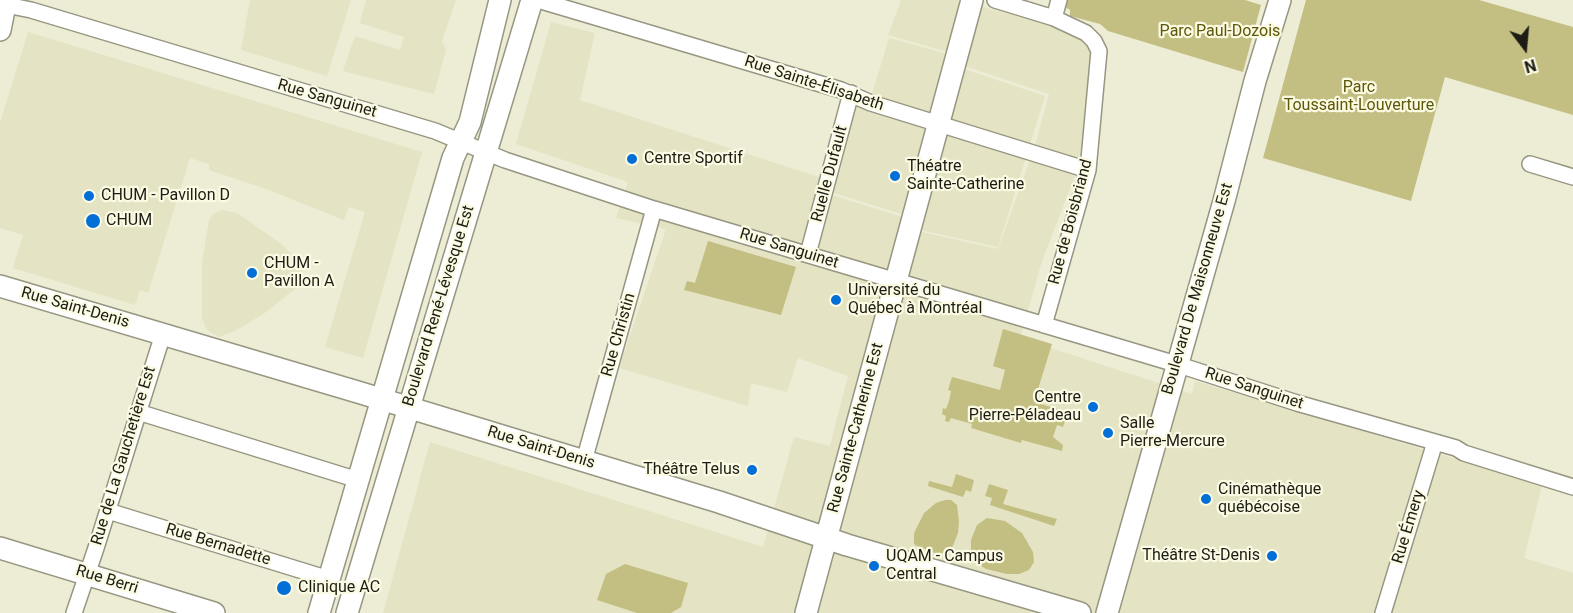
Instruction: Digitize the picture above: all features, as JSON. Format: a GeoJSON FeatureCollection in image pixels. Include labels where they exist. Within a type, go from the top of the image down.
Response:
{"type":"FeatureCollection","features":[{"type":"Feature","properties":{"kind":"main road","name":"Boulevard René-Lévesque Est"},"geometry":{"type":"LineString","coordinates":[[319,613],[453,158],[470,122],[500,0]]}},
{"type":"Feature","properties":{"kind":"main road","name":"Boulevard René-Lévesque Est"},"geometry":{"type":"LineString","coordinates":[[347,613],[532,0]]}},
{"type":"Feature","properties":{"kind":"main road","name":"Rue Sainte-Catherine Est"},"geometry":{"type":"LineString","coordinates":[[806,613],[972,0]]}},
{"type":"Feature","properties":{"kind":"main road","name":"Boulevard De Maisonneuve Est"},"geometry":{"type":"LineString","coordinates":[[1107,613],[1224,201],[1255,81],[1280,0]]}},
{"type":"Feature","properties":{"kind":"main road"},"geometry":{"type":"LineString","coordinates":[[0,30],[6,2]]}},
{"type":"Feature","properties":{"kind":"main road","name":"Rue Saint-Denis"},"geometry":{"type":"LineString","coordinates":[[0,286],[383,400],[719,502],[827,538],[1080,613]]}},
{"type":"Feature","properties":{"kind":"main road","name":"Rue Berri"},"geometry":{"type":"LineString","coordinates":[[0,548],[214,613]]}},
{"type":"Feature","properties":{"kind":"street","name":"Rue Sainte-Élisabeth"},"geometry":{"type":"LineString","coordinates":[[538,0],[851,93],[871,103],[1088,170]]}},
{"type":"Feature","properties":{"kind":"street","name":"Rue de Boisbriand"},"geometry":{"type":"LineString","coordinates":[[995,0],[1054,18],[1086,33],[1094,41],[1098,51],[1088,170],[1044,325]]}},
{"type":"Feature","properties":{"kind":"street"},"geometry":{"type":"LineString","coordinates":[[1054,18],[1059,0]]}},
{"type":"Feature","properties":{"kind":"street","name":"Rue Sanguinet"},"geometry":{"type":"LineString","coordinates":[[6,2],[435,131],[505,160],[654,209],[1176,364],[1297,403],[1456,448],[1464,453],[1573,487]]}},
{"type":"Feature","properties":{"kind":"street","name":"Ruelle Dufault"},"geometry":{"type":"LineString","coordinates":[[808,254],[851,93]]}},
{"type":"Feature","properties":{"kind":"street"},"geometry":{"type":"LineString","coordinates":[[1530,164],[1573,177]]}},
{"type":"Feature","properties":{"kind":"street","name":"Rue Christin"},"geometry":{"type":"LineString","coordinates":[[584,461],[654,209]]}},
{"type":"Feature","properties":{"kind":"street","name":"Rue de La Gauchetière Est"},"geometry":{"type":"LineString","coordinates":[[74,613],[163,334]]}},
{"type":"Feature","properties":{"kind":"street"},"geometry":{"type":"LineString","coordinates":[[138,412],[358,480]]}},
{"type":"Feature","properties":{"kind":"street","name":"Rue Émery"},"geometry":{"type":"LineString","coordinates":[[1383,613],[1435,442]]}},
{"type":"Feature","properties":{"kind":"street","name":"Rue Bernadette"},"geometry":{"type":"LineString","coordinates":[[108,511],[328,579]]}},
{"type":"Feature","properties":{"kind":"shaded area"},"geometry":{"type":"Polygon","coordinates":[[[250,0],[351,0],[327,76],[241,50],[250,0]]]}},
{"type":"Feature","properties":{"kind":"shaded area"},"geometry":{"type":"Polygon","coordinates":[[[366,0],[456,0],[442,41],[446,50],[434,94],[343,71],[355,36],[400,50],[404,37],[360,23],[366,0]]]}},
{"type":"Feature","properties":{"kind":"shaded area","name":"Université du Québec à Montréal"},"geometry":{"type":"Polygon","coordinates":[[[901,0],[958,0],[1073,32],[1093,52],[1083,155],[1042,261],[1020,338],[1192,394],[1195,381],[1542,485],[1524,558],[1573,573],[1573,613],[383,613],[430,442],[763,547],[794,437],[830,446],[848,376],[798,358],[787,392],[751,383],[748,406],[619,368],[666,229],[616,218],[628,182],[516,144],[551,22],[595,33],[580,100],[831,181],[828,194],[906,218],[904,228],[998,249],[1035,146],[1049,94],[965,66],[964,69],[1045,96],[998,247],[906,227],[908,216],[831,192],[854,92],[872,94],[889,38],[966,59],[965,65],[969,58],[888,35],[901,0]]]}},
{"type":"Feature","properties":{"kind":"shaded area","name":"CHUM - Pavillon D"},"geometry":{"type":"Polygon","coordinates":[[[28,32],[422,152],[363,358],[325,347],[365,212],[349,207],[344,220],[269,190],[209,170],[209,164],[190,158],[148,293],[140,290],[135,305],[13,268],[23,235],[0,228],[0,123],[28,32]]]}},
{"type":"Feature","properties":{"kind":"shaded area","name":"CHUM - Pavillon A"},"geometry":{"type":"Polygon","coordinates":[[[223,210],[237,213],[280,243],[301,263],[303,276],[295,289],[266,312],[237,330],[219,337],[207,330],[202,318],[202,263],[209,220],[213,214],[223,210]]]}},
{"type":"Feature","properties":{"kind":"green space","name":"Parc Paul-Dozois"},"geometry":{"type":"Polygon","coordinates":[[[1067,0],[1245,0],[1261,5],[1243,72],[1108,31],[1100,24],[1070,16],[1070,10],[1065,7],[1067,0]]]}},
{"type":"Feature","properties":{"kind":"green space","name":"Parc Toussaint-Louverture"},"geometry":{"type":"Polygon","coordinates":[[[1306,0],[1479,0],[1573,27],[1573,115],[1445,77],[1411,201],[1263,158],[1306,0]]]}},
{"type":"Feature","properties":{"kind":"green space"},"geometry":{"type":"Polygon","coordinates":[[[708,241],[796,267],[781,315],[684,290],[687,281],[695,283],[708,241]]]}},
{"type":"Feature","properties":{"kind":"green space"},"geometry":{"type":"Polygon","coordinates":[[[1003,329],[1052,344],[1034,402],[1068,412],[1063,427],[1057,425],[1053,437],[1063,445],[1062,451],[1022,440],[1021,443],[971,428],[972,424],[951,418],[949,422],[945,421],[946,416],[942,414],[943,408],[946,409],[949,401],[951,391],[948,390],[952,377],[1000,390],[1005,370],[993,366],[1003,329]]]}},
{"type":"Feature","properties":{"kind":"green space"},"geometry":{"type":"Polygon","coordinates":[[[956,474],[974,480],[971,492],[966,490],[963,497],[928,486],[929,481],[952,487],[956,474]]]}},
{"type":"Feature","properties":{"kind":"green space"},"geometry":{"type":"Polygon","coordinates":[[[989,484],[1008,490],[1003,504],[1057,519],[1054,526],[990,505],[992,498],[985,496],[989,484]]]}},
{"type":"Feature","properties":{"kind":"green space"},"geometry":{"type":"Polygon","coordinates":[[[951,500],[957,505],[958,533],[948,552],[937,554],[915,545],[914,533],[924,513],[936,503],[951,500]]]}},
{"type":"Feature","properties":{"kind":"green space"},"geometry":{"type":"Polygon","coordinates":[[[987,518],[1005,521],[1022,533],[1033,552],[1034,562],[1029,570],[1019,574],[1007,574],[986,569],[973,561],[971,540],[977,525],[987,518]]]}},
{"type":"Feature","properties":{"kind":"green space"},"geometry":{"type":"Polygon","coordinates":[[[625,564],[688,583],[681,607],[671,613],[637,613],[597,600],[606,574],[625,564]]]}},
{"type":"Feature","properties":{"kind":"place","name":"Centre Sportif"},"geometry":{"type":"Point","coordinates":[632,159]}},
{"type":"Feature","properties":{"kind":"place","name":"Théatre Sainte-Catherine"},"geometry":{"type":"Point","coordinates":[895,176]}},
{"type":"Feature","properties":{"kind":"place","name":"CHUM - Pavillon D"},"geometry":{"type":"Point","coordinates":[89,196]}},
{"type":"Feature","properties":{"kind":"place","name":"CHUM"},"geometry":{"type":"Point","coordinates":[93,221]}},
{"type":"Feature","properties":{"kind":"place","name":"CHUM - Pavillon A"},"geometry":{"type":"Point","coordinates":[252,273]}},
{"type":"Feature","properties":{"kind":"place","name":"Université du Québec à Montréal"},"geometry":{"type":"Point","coordinates":[836,300]}},
{"type":"Feature","properties":{"kind":"place","name":"Centre Pierre-Péladeau"},"geometry":{"type":"Point","coordinates":[1093,407]}},
{"type":"Feature","properties":{"kind":"place","name":"Salle Pierre-Mercure"},"geometry":{"type":"Point","coordinates":[1108,433]}},
{"type":"Feature","properties":{"kind":"place","name":"Théâtre Telus"},"geometry":{"type":"Point","coordinates":[752,470]}},
{"type":"Feature","properties":{"kind":"place","name":"Cinémathèque québécoise"},"geometry":{"type":"Point","coordinates":[1206,499]}},
{"type":"Feature","properties":{"kind":"place","name":"Théâtre St-Denis"},"geometry":{"type":"Point","coordinates":[1272,556]}},
{"type":"Feature","properties":{"kind":"place","name":"UQAM - Campus Central"},"geometry":{"type":"Point","coordinates":[874,566]}},
{"type":"Feature","properties":{"kind":"place","name":"Clinique AC"},"geometry":{"type":"Point","coordinates":[284,588]}}]}
